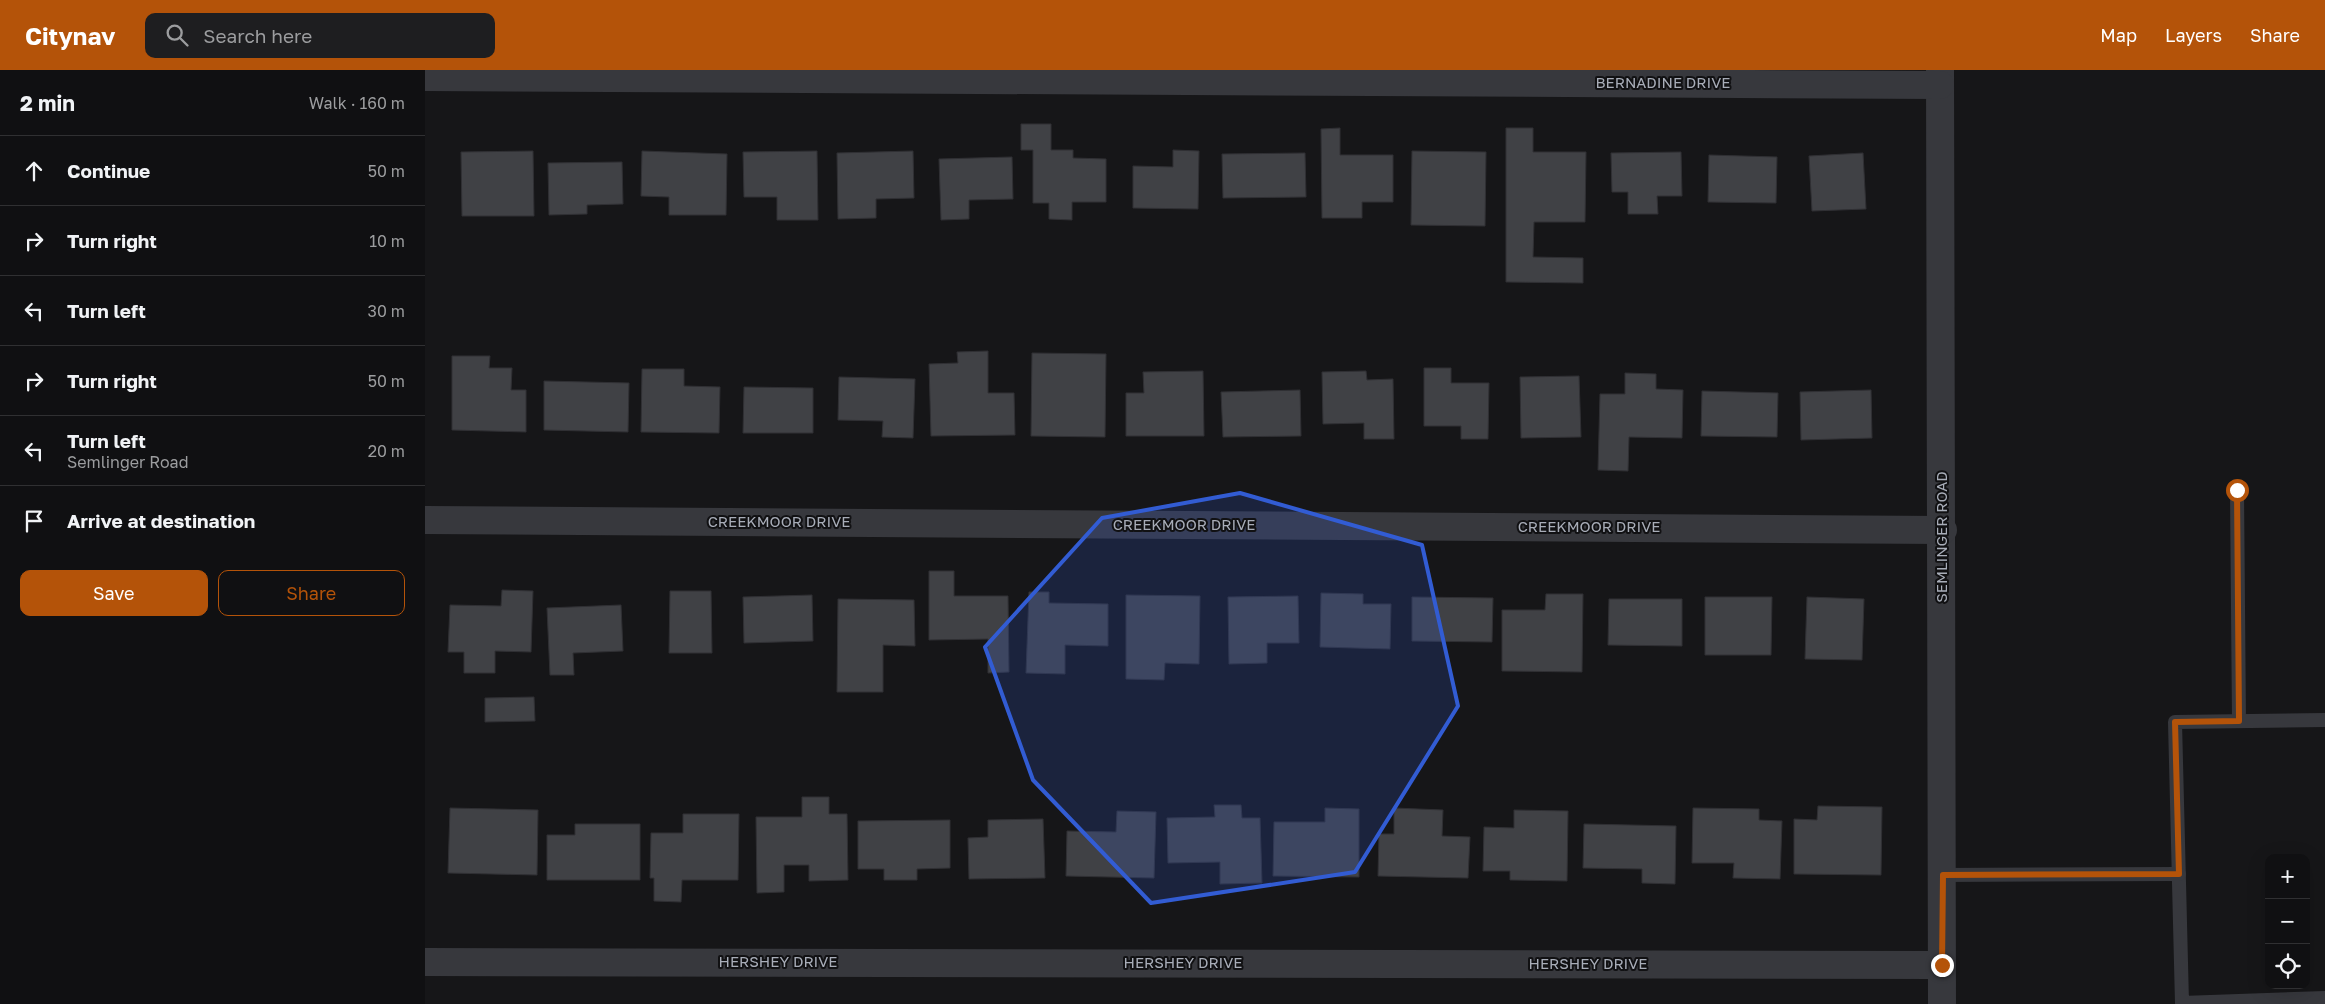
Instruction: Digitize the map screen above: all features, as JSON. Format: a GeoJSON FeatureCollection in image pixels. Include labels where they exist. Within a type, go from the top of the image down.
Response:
{"type":"FeatureCollection","features":[{"type":"Feature","properties":{"kind":"street","name":"BERNADINE DRIVE"},"geometry":{"type":"LineString","coordinates":[[425,77],[1940,77]]}},
{"type":"Feature","properties":{"kind":"street","name":"SEMLINGER ROAD"},"geometry":{"type":"LineString","coordinates":[[1940,77],[1943,530],[1942,1004]]}},
{"type":"Feature","properties":{"kind":"street","name":"CREEKMOOR DRIVE"},"geometry":{"type":"LineString","coordinates":[[425,520],[1943,530]]}},
{"type":"Feature","properties":{"kind":"street","name":"HERSHEY DRIVE"},"geometry":{"type":"LineString","coordinates":[[425,962],[1942,965]]}},
{"type":"Feature","properties":{"kind":"lane"},"geometry":{"type":"LineString","coordinates":[[2237,490],[2239,721]]}},
{"type":"Feature","properties":{"kind":"lane"},"geometry":{"type":"LineString","coordinates":[[2325,720],[2175,722],[2182,1003],[2325,998]]}},
{"type":"Feature","properties":{"kind":"lane"},"geometry":{"type":"LineString","coordinates":[[1943,875],[2179,874]]}},
{"type":"Feature","properties":{"kind":"highlighted area"},"geometry":{"type":"Polygon","coordinates":[[[1240,493],[1422,545],[1458,706],[1355,872],[1151,903],[1033,780],[985,647],[1102,518],[1240,493]]]}},
{"type":"Feature","properties":{"kind":"building"},"geometry":{"type":"Polygon","coordinates":[[[1021,124],[1051,124],[1051,150],[1073,150],[1073,158],[1106,159],[1106,202],[1072,202],[1072,220],[1049,219],[1049,203],[1033,203],[1033,150],[1021,150],[1021,124]]]}},
{"type":"Feature","properties":{"kind":"building"},"geometry":{"type":"Polygon","coordinates":[[[1340,128],[1340,155],[1393,155],[1393,202],[1362,202],[1362,218],[1322,218],[1321,129],[1340,128]]]}},
{"type":"Feature","properties":{"kind":"building"},"geometry":{"type":"Polygon","coordinates":[[[1506,128],[1533,128],[1533,152],[1586,152],[1585,222],[1534,222],[1533,257],[1583,258],[1583,283],[1506,282],[1506,128]]]}},
{"type":"Feature","properties":{"kind":"building"},"geometry":{"type":"Polygon","coordinates":[[[1173,150],[1199,151],[1198,209],[1133,208],[1133,166],[1173,167],[1173,150]]]}},
{"type":"Feature","properties":{"kind":"building"},"geometry":{"type":"Polygon","coordinates":[[[533,151],[534,216],[462,216],[461,152],[533,151]]]}},
{"type":"Feature","properties":{"kind":"building"},"geometry":{"type":"Polygon","coordinates":[[[642,151],[727,154],[726,215],[669,215],[669,197],[641,196],[642,151]]]}},
{"type":"Feature","properties":{"kind":"building"},"geometry":{"type":"Polygon","coordinates":[[[817,151],[818,220],[777,220],[777,197],[744,197],[743,152],[817,151]]]}},
{"type":"Feature","properties":{"kind":"building"},"geometry":{"type":"Polygon","coordinates":[[[913,151],[914,198],[876,199],[876,218],[838,219],[837,153],[913,151]]]}},
{"type":"Feature","properties":{"kind":"building"},"geometry":{"type":"Polygon","coordinates":[[[1412,151],[1486,152],[1485,226],[1411,225],[1412,151]]]}},
{"type":"Feature","properties":{"kind":"building"},"geometry":{"type":"Polygon","coordinates":[[[1681,152],[1682,196],[1657,196],[1658,214],[1628,214],[1628,192],[1612,192],[1611,153],[1681,152]]]}},
{"type":"Feature","properties":{"kind":"building"},"geometry":{"type":"Polygon","coordinates":[[[1305,153],[1306,197],[1223,198],[1222,154],[1305,153]]]}},
{"type":"Feature","properties":{"kind":"building"},"geometry":{"type":"Polygon","coordinates":[[[1863,153],[1866,209],[1812,211],[1809,156],[1863,153]]]}},
{"type":"Feature","properties":{"kind":"building"},"geometry":{"type":"Polygon","coordinates":[[[1709,155],[1777,157],[1776,203],[1708,202],[1709,155]]]}},
{"type":"Feature","properties":{"kind":"building"},"geometry":{"type":"Polygon","coordinates":[[[1012,157],[1013,199],[969,200],[969,219],[941,220],[939,159],[1012,157]]]}},
{"type":"Feature","properties":{"kind":"building"},"geometry":{"type":"Polygon","coordinates":[[[622,162],[623,204],[587,205],[587,214],[549,215],[548,163],[622,162]]]}},
{"type":"Feature","properties":{"kind":"building"},"geometry":{"type":"Polygon","coordinates":[[[988,351],[988,393],[1014,393],[1015,435],[931,436],[929,364],[958,363],[957,352],[988,351]]]}},
{"type":"Feature","properties":{"kind":"building"},"geometry":{"type":"Polygon","coordinates":[[[1032,353],[1106,354],[1105,437],[1031,436],[1032,353]]]}},
{"type":"Feature","properties":{"kind":"building"},"geometry":{"type":"Polygon","coordinates":[[[452,356],[490,356],[489,368],[512,368],[511,390],[526,390],[526,432],[452,430],[452,356]]]}},
{"type":"Feature","properties":{"kind":"building"},"geometry":{"type":"Polygon","coordinates":[[[1424,368],[1451,368],[1451,383],[1489,383],[1488,439],[1461,439],[1461,426],[1424,426],[1424,368]]]}},
{"type":"Feature","properties":{"kind":"building"},"geometry":{"type":"Polygon","coordinates":[[[642,369],[684,369],[684,386],[720,387],[719,433],[641,432],[642,369]]]}},
{"type":"Feature","properties":{"kind":"building"},"geometry":{"type":"Polygon","coordinates":[[[1203,371],[1204,436],[1126,436],[1126,393],[1144,393],[1143,372],[1203,371]]]}},
{"type":"Feature","properties":{"kind":"building"},"geometry":{"type":"Polygon","coordinates":[[[1366,371],[1367,380],[1393,379],[1394,439],[1364,439],[1364,423],[1323,424],[1322,372],[1366,371]]]}},
{"type":"Feature","properties":{"kind":"building"},"geometry":{"type":"Polygon","coordinates":[[[1625,373],[1656,374],[1656,389],[1683,390],[1682,438],[1629,437],[1628,471],[1598,470],[1600,394],[1625,394],[1625,373]]]}},
{"type":"Feature","properties":{"kind":"building"},"geometry":{"type":"Polygon","coordinates":[[[1579,376],[1581,437],[1521,438],[1520,377],[1579,376]]]}},
{"type":"Feature","properties":{"kind":"building"},"geometry":{"type":"Polygon","coordinates":[[[839,377],[915,379],[913,438],[882,437],[883,421],[838,420],[839,377]]]}},
{"type":"Feature","properties":{"kind":"building"},"geometry":{"type":"Polygon","coordinates":[[[544,381],[629,383],[628,432],[544,430],[544,381]]]}},
{"type":"Feature","properties":{"kind":"building"},"geometry":{"type":"Polygon","coordinates":[[[744,387],[813,388],[813,433],[743,433],[744,387]]]}},
{"type":"Feature","properties":{"kind":"building"},"geometry":{"type":"Polygon","coordinates":[[[1300,390],[1301,436],[1223,437],[1221,392],[1300,390]]]}},
{"type":"Feature","properties":{"kind":"building"},"geometry":{"type":"Polygon","coordinates":[[[1871,390],[1872,438],[1801,440],[1800,392],[1871,390]]]}},
{"type":"Feature","properties":{"kind":"building"},"geometry":{"type":"Polygon","coordinates":[[[1702,391],[1778,393],[1777,437],[1701,436],[1702,391]]]}},
{"type":"Feature","properties":{"kind":"building"},"geometry":{"type":"Polygon","coordinates":[[[929,571],[954,571],[954,596],[1008,596],[1009,672],[988,673],[988,639],[929,640],[929,571]]]}},
{"type":"Feature","properties":{"kind":"building"},"geometry":{"type":"Polygon","coordinates":[[[502,590],[533,591],[531,652],[495,651],[495,673],[464,673],[464,652],[448,652],[450,605],[501,606],[502,590]]]}},
{"type":"Feature","properties":{"kind":"building"},"geometry":{"type":"Polygon","coordinates":[[[670,591],[711,591],[712,653],[669,653],[670,591]]]}},
{"type":"Feature","properties":{"kind":"building"},"geometry":{"type":"Polygon","coordinates":[[[1029,592],[1049,592],[1049,603],[1108,604],[1108,646],[1065,645],[1065,674],[1026,673],[1029,592]]]}},
{"type":"Feature","properties":{"kind":"building"},"geometry":{"type":"Polygon","coordinates":[[[1321,593],[1363,594],[1363,604],[1391,604],[1390,649],[1320,647],[1321,593]]]}},
{"type":"Feature","properties":{"kind":"building"},"geometry":{"type":"Polygon","coordinates":[[[1546,594],[1583,594],[1582,672],[1502,671],[1502,610],[1545,610],[1546,594]]]}},
{"type":"Feature","properties":{"kind":"building"},"geometry":{"type":"Polygon","coordinates":[[[812,595],[813,641],[744,643],[743,597],[812,595]]]}},
{"type":"Feature","properties":{"kind":"building"},"geometry":{"type":"Polygon","coordinates":[[[1126,595],[1200,596],[1199,664],[1165,663],[1164,680],[1126,679],[1126,595]]]}},
{"type":"Feature","properties":{"kind":"building"},"geometry":{"type":"Polygon","coordinates":[[[1298,596],[1299,643],[1267,643],[1267,663],[1229,664],[1228,597],[1298,596]]]}},
{"type":"Feature","properties":{"kind":"building"},"geometry":{"type":"Polygon","coordinates":[[[1412,597],[1493,598],[1492,642],[1412,641],[1412,597]]]}},
{"type":"Feature","properties":{"kind":"building"},"geometry":{"type":"Polygon","coordinates":[[[1705,597],[1772,597],[1771,655],[1705,655],[1705,597]]]}},
{"type":"Feature","properties":{"kind":"building"},"geometry":{"type":"Polygon","coordinates":[[[1807,597],[1864,599],[1862,660],[1805,659],[1807,597]]]}},
{"type":"Feature","properties":{"kind":"building"},"geometry":{"type":"Polygon","coordinates":[[[838,599],[914,600],[915,646],[883,645],[883,692],[837,692],[838,599]]]}},
{"type":"Feature","properties":{"kind":"building"},"geometry":{"type":"Polygon","coordinates":[[[1609,599],[1682,599],[1682,646],[1608,645],[1609,599]]]}},
{"type":"Feature","properties":{"kind":"building"},"geometry":{"type":"Polygon","coordinates":[[[621,605],[623,651],[573,653],[574,675],[550,675],[547,608],[621,605]]]}},
{"type":"Feature","properties":{"kind":"building"},"geometry":{"type":"Polygon","coordinates":[[[534,697],[535,721],[485,722],[485,698],[534,697]]]}},
{"type":"Feature","properties":{"kind":"building"},"geometry":{"type":"Polygon","coordinates":[[[802,797],[829,797],[829,814],[847,814],[848,880],[809,881],[809,865],[784,865],[784,892],[757,893],[756,817],[802,817],[802,797]]]}},
{"type":"Feature","properties":{"kind":"building"},"geometry":{"type":"Polygon","coordinates":[[[1214,805],[1241,805],[1242,818],[1260,818],[1262,883],[1220,884],[1220,862],[1168,863],[1167,818],[1215,817],[1214,805]]]}},
{"type":"Feature","properties":{"kind":"building"},"geometry":{"type":"Polygon","coordinates":[[[1818,806],[1882,807],[1881,875],[1794,874],[1794,819],[1817,820],[1818,806]]]}},
{"type":"Feature","properties":{"kind":"building"},"geometry":{"type":"Polygon","coordinates":[[[450,808],[538,810],[537,875],[448,873],[450,808]]]}},
{"type":"Feature","properties":{"kind":"building"},"geometry":{"type":"Polygon","coordinates":[[[1325,808],[1359,809],[1359,877],[1273,876],[1274,822],[1325,822],[1325,808]]]}},
{"type":"Feature","properties":{"kind":"building"},"geometry":{"type":"Polygon","coordinates":[[[1394,808],[1443,810],[1442,836],[1470,837],[1468,878],[1378,876],[1379,834],[1394,834],[1394,808]]]}},
{"type":"Feature","properties":{"kind":"building"},"geometry":{"type":"Polygon","coordinates":[[[1693,808],[1759,809],[1759,820],[1782,821],[1780,879],[1733,878],[1734,863],[1692,863],[1693,808]]]}},
{"type":"Feature","properties":{"kind":"building"},"geometry":{"type":"Polygon","coordinates":[[[1514,810],[1568,811],[1567,881],[1510,880],[1510,871],[1483,871],[1484,827],[1514,828],[1514,810]]]}},
{"type":"Feature","properties":{"kind":"building"},"geometry":{"type":"Polygon","coordinates":[[[1117,811],[1156,812],[1154,878],[1066,876],[1067,831],[1116,832],[1117,811]]]}},
{"type":"Feature","properties":{"kind":"building"},"geometry":{"type":"Polygon","coordinates":[[[683,814],[739,814],[738,880],[682,880],[681,902],[654,901],[654,878],[650,878],[651,833],[683,833],[683,814]]]}},
{"type":"Feature","properties":{"kind":"building"},"geometry":{"type":"Polygon","coordinates":[[[1043,819],[1045,878],[969,879],[968,838],[988,837],[988,820],[1043,819]]]}},
{"type":"Feature","properties":{"kind":"building"},"geometry":{"type":"Polygon","coordinates":[[[950,820],[950,868],[917,869],[917,880],[884,880],[884,869],[858,869],[858,821],[950,820]]]}},
{"type":"Feature","properties":{"kind":"building"},"geometry":{"type":"Polygon","coordinates":[[[575,824],[640,824],[640,880],[547,880],[547,835],[575,835],[575,824]]]}},
{"type":"Feature","properties":{"kind":"building"},"geometry":{"type":"Polygon","coordinates":[[[1584,824],[1676,826],[1675,884],[1642,883],[1642,869],[1583,868],[1584,824]]]}},
{"type":"Feature","properties":{"kind":"route"},"geometry":{"type":"LineString","coordinates":[[1942,965],[1943,875],[2179,874],[2175,722],[2239,721],[2237,490]]}}]}
